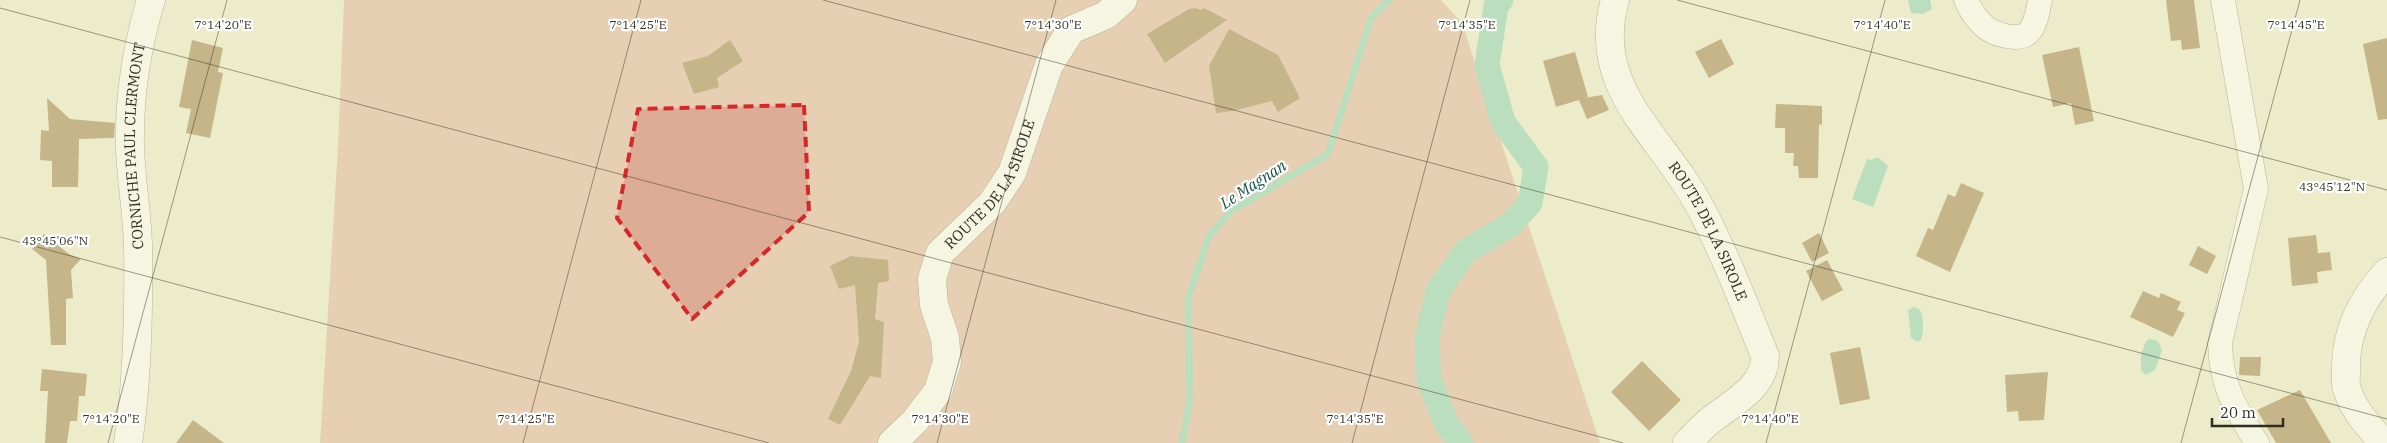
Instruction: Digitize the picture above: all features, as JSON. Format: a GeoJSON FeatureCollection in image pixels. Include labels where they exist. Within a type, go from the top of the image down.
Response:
{"type":"FeatureCollection","features":[{"type":"Feature","properties":{"kind":"street","name":"CORNICHE PAUL CLERMONT"},"geometry":{"type":"LineString","coordinates":[[128,443],[134,400],[138,245],[130,148],[131,109],[139,54],[151,0]]}},
{"type":"Feature","properties":{"kind":"street","name":"ROUTE DE LA SIROLE"},"geometry":{"type":"LineString","coordinates":[[892,443],[915,421],[938,391],[946,362],[945,338],[934,306],[932,279],[940,253],[992,203],[1012,173],[1049,65],[1071,30],[1106,15],[1123,0]]}},
{"type":"Feature","properties":{"kind":"street","name":"ROUTE DE LA SIROLE"},"geometry":{"type":"LineString","coordinates":[[1615,0],[1610,18],[1609,40],[1612,62],[1619,83],[1639,120],[1683,179],[1701,208],[1765,356],[1765,367],[1759,380],[1748,392],[1711,420],[1687,443]]}},
{"type":"Feature","properties":{"kind":"street"},"geometry":{"type":"LineString","coordinates":[[1966,0],[1984,26],[2002,35],[2015,37],[2028,32],[2033,24],[2040,0]]}},
{"type":"Feature","properties":{"kind":"street"},"geometry":{"type":"LineString","coordinates":[[2223,0],[2256,189],[2220,343],[2221,369],[2233,402],[2257,443]]}},
{"type":"Feature","properties":{"kind":"street"},"geometry":{"type":"LineString","coordinates":[[2383,443],[2358,413],[2346,388],[2345,353],[2353,319],[2375,285],[2387,272]]}},
{"type":"Feature","properties":{"kind":"highlighted area"},"geometry":{"type":"Polygon","coordinates":[[[804,105],[809,212],[692,319],[617,218],[638,109],[804,105]]]}},
{"type":"Feature","properties":{"kind":"shaded area"},"geometry":{"type":"Polygon","coordinates":[[[344,0],[1441,0],[1462,23],[1600,443],[320,443],[338,146],[344,0]]]}},
{"type":"Feature","properties":{"kind":"shaded area"},"geometry":{"type":"Polygon","coordinates":[[[1908,0],[1930,0],[1932,9],[1923,14],[1911,13],[1908,0]]]}},
{"type":"Feature","properties":{"kind":"shaded area"},"geometry":{"type":"Polygon","coordinates":[[[1879,158],[1888,166],[1873,207],[1852,199],[1867,159],[1879,158]]]}},
{"type":"Feature","properties":{"kind":"shaded area"},"geometry":{"type":"Polygon","coordinates":[[[1914,307],[1920,310],[1923,321],[1921,340],[1917,342],[1911,338],[1908,310],[1914,307]]]}},
{"type":"Feature","properties":{"kind":"shaded area"},"geometry":{"type":"Polygon","coordinates":[[[2150,339],[2158,341],[2162,350],[2155,370],[2146,375],[2141,371],[2141,354],[2146,341],[2150,339]]]}},
{"type":"Feature","properties":{"kind":"building"},"geometry":{"type":"Polygon","coordinates":[[[2166,0],[2194,0],[2200,48],[2182,50],[2181,40],[2171,41],[2166,0]]]}},
{"type":"Feature","properties":{"kind":"building"},"geometry":{"type":"Polygon","coordinates":[[[1204,8],[1227,20],[1165,63],[1147,34],[1189,9],[1201,10],[1204,8]]]}},
{"type":"Feature","properties":{"kind":"building"},"geometry":{"type":"Polygon","coordinates":[[[1229,29],[1278,55],[1300,98],[1278,112],[1272,101],[1216,113],[1209,66],[1229,29]]]}},
{"type":"Feature","properties":{"kind":"building"},"geometry":{"type":"Polygon","coordinates":[[[2387,38],[2387,119],[2378,120],[2363,44],[2387,38]]]}},
{"type":"Feature","properties":{"kind":"building"},"geometry":{"type":"Polygon","coordinates":[[[1721,39],[1734,64],[1709,78],[1695,52],[1721,39]]]}},
{"type":"Feature","properties":{"kind":"building"},"geometry":{"type":"Polygon","coordinates":[[[192,40],[223,48],[218,72],[223,73],[210,138],[186,133],[191,109],[179,107],[192,40]]]}},
{"type":"Feature","properties":{"kind":"building"},"geometry":{"type":"Polygon","coordinates":[[[730,40],[743,61],[717,78],[719,87],[694,94],[682,63],[708,56],[730,40]]]}},
{"type":"Feature","properties":{"kind":"building"},"geometry":{"type":"Polygon","coordinates":[[[2079,47],[2094,121],[2075,125],[2071,103],[2053,107],[2042,55],[2079,47]]]}},
{"type":"Feature","properties":{"kind":"building"},"geometry":{"type":"Polygon","coordinates":[[[1575,52],[1588,97],[1584,98],[1602,95],[1609,110],[1587,119],[1579,100],[1556,107],[1543,61],[1575,52]]]}},
{"type":"Feature","properties":{"kind":"building"},"geometry":{"type":"Polygon","coordinates":[[[47,98],[70,119],[115,123],[114,138],[79,139],[78,187],[52,187],[52,161],[40,160],[41,130],[49,131],[47,98]]]}},
{"type":"Feature","properties":{"kind":"building"},"geometry":{"type":"Polygon","coordinates":[[[1776,104],[1822,106],[1822,125],[1819,124],[1818,178],[1799,178],[1798,166],[1793,166],[1794,153],[1785,153],[1785,128],[1775,128],[1776,104]]]}},
{"type":"Feature","properties":{"kind":"building"},"geometry":{"type":"Polygon","coordinates":[[[1961,183],[1984,193],[1950,272],[1916,256],[1928,228],[1933,230],[1948,194],[1955,197],[1961,183]]]}},
{"type":"Feature","properties":{"kind":"building"},"geometry":{"type":"Polygon","coordinates":[[[1819,233],[1829,253],[1812,262],[1802,243],[1819,233]]]}},
{"type":"Feature","properties":{"kind":"building"},"geometry":{"type":"Polygon","coordinates":[[[44,234],[69,254],[81,259],[71,270],[73,298],[66,299],[66,345],[51,345],[46,260],[32,249],[44,234]]]}},
{"type":"Feature","properties":{"kind":"building"},"geometry":{"type":"Polygon","coordinates":[[[2316,235],[2318,253],[2330,252],[2332,270],[2317,272],[2318,283],[2292,286],[2288,238],[2316,235]]]}},
{"type":"Feature","properties":{"kind":"building"},"geometry":{"type":"Polygon","coordinates":[[[2198,246],[2216,256],[2207,274],[2189,265],[2198,246]]]}},
{"type":"Feature","properties":{"kind":"building"},"geometry":{"type":"Polygon","coordinates":[[[851,256],[888,260],[889,281],[878,283],[875,319],[884,322],[881,378],[870,376],[840,425],[828,419],[851,371],[859,342],[855,285],[839,289],[830,266],[851,256]]]}},
{"type":"Feature","properties":{"kind":"building"},"geometry":{"type":"Polygon","coordinates":[[[1827,260],[1843,290],[1822,301],[1806,271],[1827,260]]]}},
{"type":"Feature","properties":{"kind":"building"},"geometry":{"type":"Polygon","coordinates":[[[2143,291],[2159,298],[2161,293],[2181,302],[2177,310],[2185,313],[2173,337],[2130,317],[2143,291]]]}},
{"type":"Feature","properties":{"kind":"building"},"geometry":{"type":"Polygon","coordinates":[[[1860,347],[1870,399],[1840,405],[1830,353],[1860,347]]]}},
{"type":"Feature","properties":{"kind":"building"},"geometry":{"type":"Polygon","coordinates":[[[2240,357],[2261,357],[2260,376],[2239,375],[2240,357]]]}},
{"type":"Feature","properties":{"kind":"building"},"geometry":{"type":"Polygon","coordinates":[[[1642,361],[1681,400],[1649,431],[1611,392],[1642,361]]]}},
{"type":"Feature","properties":{"kind":"building"},"geometry":{"type":"Polygon","coordinates":[[[42,369],[87,374],[85,396],[79,396],[77,421],[70,421],[67,443],[45,443],[48,391],[40,391],[42,369]]]}},
{"type":"Feature","properties":{"kind":"building"},"geometry":{"type":"Polygon","coordinates":[[[2048,372],[2044,420],[2019,421],[2018,411],[2007,412],[2005,375],[2048,372]]]}},
{"type":"Feature","properties":{"kind":"building"},"geometry":{"type":"Polygon","coordinates":[[[2300,390],[2331,443],[2276,443],[2257,410],[2300,390]]]}},
{"type":"Feature","properties":{"kind":"building"},"geometry":{"type":"Polygon","coordinates":[[[193,420],[224,443],[176,443],[193,420]]]}},
{"type":"Feature","properties":{"kind":"waterway","name":"Le Magnan"},"geometry":{"type":"LineString","coordinates":[[1182,443],[1190,399],[1188,298],[1209,236],[1231,211],[1328,154],[1371,18],[1389,0]]}},
{"type":"Feature","properties":{"kind":"waterway"},"geometry":{"type":"LineString","coordinates":[[1461,443],[1446,423],[1429,379],[1427,338],[1438,291],[1466,251],[1510,225],[1530,203],[1536,167],[1503,122],[1487,65],[1496,6],[1501,0]]}}]}
